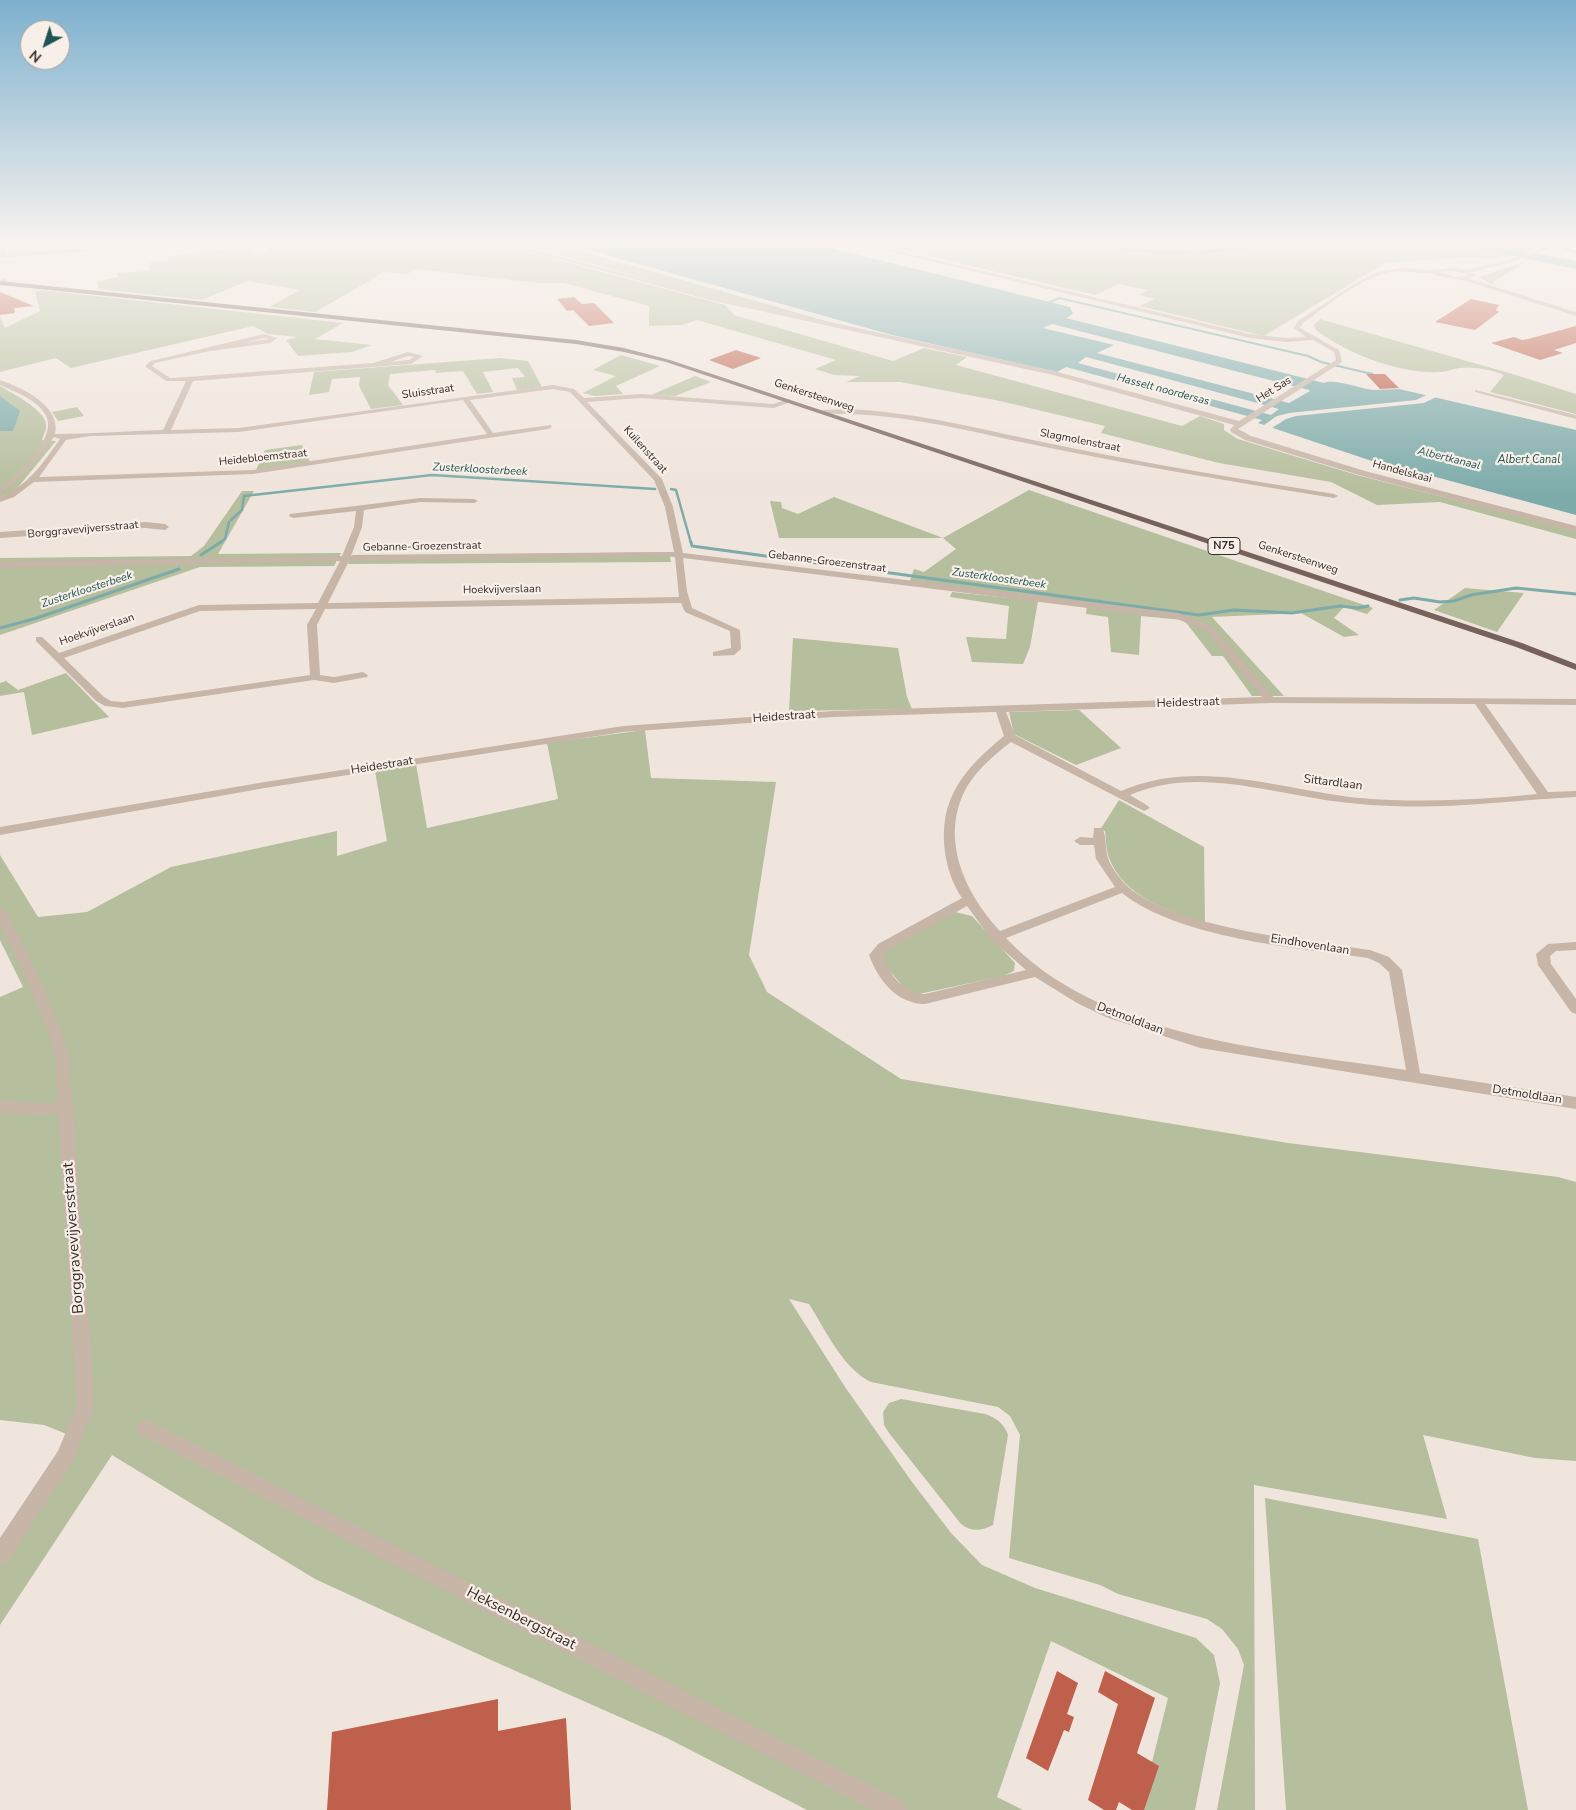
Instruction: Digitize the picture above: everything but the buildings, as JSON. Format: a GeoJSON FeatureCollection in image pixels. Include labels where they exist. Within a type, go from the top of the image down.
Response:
{"type":"FeatureCollection","features":[{"type":"Feature","properties":{"kind":"main road","name":"Genkersteenweg"},"geometry":{"type":"LineString","coordinates":[[416,325],[607,346],[668,361],[1536,651],[1576,662]]}},
{"type":"Feature","properties":{"kind":"main road","name":"Genkersteenweg"},"geometry":{"type":"LineString","coordinates":[[1536,651],[1576,668]]}},
{"type":"Feature","properties":{"kind":"street"},"geometry":{"type":"LineString","coordinates":[[835,325],[1068,377],[1242,423]]}},
{"type":"Feature","properties":{"kind":"street"},"geometry":{"type":"LineString","coordinates":[[1206,325],[1250,336],[1286,340],[1314,338]]}},
{"type":"Feature","properties":{"kind":"street"},"geometry":{"type":"LineString","coordinates":[[1298,325],[1300,331],[1314,338]]}},
{"type":"Feature","properties":{"kind":"street"},"geometry":{"type":"LineString","coordinates":[[212,349],[270,341],[275,338],[264,336],[154,362],[148,366],[168,380],[190,379],[371,366],[407,363],[420,356],[408,354],[371,366]]}},
{"type":"Feature","properties":{"kind":"street","name":"Het Sas"},"geometry":{"type":"LineString","coordinates":[[1242,423],[1338,364],[1340,356],[1331,347],[1314,338]]}},
{"type":"Feature","properties":{"kind":"street"},"geometry":{"type":"LineString","coordinates":[[166,432],[190,379]]}},
{"type":"Feature","properties":{"kind":"street"},"geometry":{"type":"LineString","coordinates":[[0,382],[43,408],[49,415],[52,434],[16,480],[0,493]]}},
{"type":"Feature","properties":{"kind":"street","name":"Sluisstraat"},"geometry":{"type":"LineString","coordinates":[[64,438],[90,434],[267,427],[465,398],[564,388],[572,390],[584,400]]}},
{"type":"Feature","properties":{"kind":"street"},"geometry":{"type":"LineString","coordinates":[[1477,391],[1576,417]]}},
{"type":"Feature","properties":{"kind":"street"},"geometry":{"type":"LineString","coordinates":[[584,400],[640,396],[774,406],[789,401]]}},
{"type":"Feature","properties":{"kind":"street"},"geometry":{"type":"LineString","coordinates":[[465,398],[492,435]]}},
{"type":"Feature","properties":{"kind":"street","name":"Kuilenstraat"},"geometry":{"type":"LineString","coordinates":[[584,400],[658,479],[665,493],[678,555]]}},
{"type":"Feature","properties":{"kind":"street","name":"Slagmolenstraat"},"geometry":{"type":"LineString","coordinates":[[822,412],[834,411],[904,416],[1172,470],[1334,496]]}},
{"type":"Feature","properties":{"kind":"street","name":"Handelskaai"},"geometry":{"type":"LineString","coordinates":[[1242,423],[1234,430],[1248,438],[1335,465],[1576,530]]}},
{"type":"Feature","properties":{"kind":"street","name":"Heidebloemstraat"},"geometry":{"type":"LineString","coordinates":[[34,480],[254,472],[548,427]]}},
{"type":"Feature","properties":{"kind":"street"},"geometry":{"type":"LineString","coordinates":[[0,500],[17,494],[34,480],[64,438],[52,434]]}},
{"type":"Feature","properties":{"kind":"street"},"geometry":{"type":"LineString","coordinates":[[293,516],[420,500],[474,501]]}},
{"type":"Feature","properties":{"kind":"street","name":"Gebanne-Groezenstraat"},"geometry":{"type":"LineString","coordinates":[[345,560],[358,527],[360,508]]}},
{"type":"Feature","properties":{"kind":"street","name":"Borggravevijversstraat"},"geometry":{"type":"LineString","coordinates":[[0,535],[145,525],[166,527]]}},
{"type":"Feature","properties":{"kind":"street","name":"Gebanne-Groezenstraat"},"geometry":{"type":"LineString","coordinates":[[0,565],[663,553],[1178,616],[1210,629],[1270,700]]}},
{"type":"Feature","properties":{"kind":"street"},"geometry":{"type":"LineString","coordinates":[[678,555],[684,600],[688,610],[693,614],[731,627],[734,630],[736,649],[731,653],[716,654]]}},
{"type":"Feature","properties":{"kind":"street"},"geometry":{"type":"LineString","coordinates":[[314,676],[312,625],[345,560]]}},
{"type":"Feature","properties":{"kind":"street","name":"Hoekvijverslaan"},"geometry":{"type":"LineString","coordinates":[[58,657],[199,608],[684,600]]}},
{"type":"Feature","properties":{"kind":"street","name":"Hoekvijverslaan"},"geometry":{"type":"LineString","coordinates":[[39,639],[100,699],[109,704],[123,705],[314,676],[334,680],[363,675]]}},
{"type":"Feature","properties":{"kind":"street","name":"Heidestraat"},"geometry":{"type":"LineString","coordinates":[[0,831],[274,784],[622,729],[833,714],[1270,700],[1576,702]]}},
{"type":"Feature","properties":{"kind":"street"},"geometry":{"type":"LineString","coordinates":[[1478,702],[1544,795]]}},
{"type":"Feature","properties":{"kind":"street"},"geometry":{"type":"LineString","coordinates":[[1000,709],[1010,737],[1144,808]]}},
{"type":"Feature","properties":{"kind":"street","name":"Detmoldlaan"},"geometry":{"type":"LineString","coordinates":[[1010,737],[984,758],[969,777],[954,802],[948,838],[953,869],[968,900],[997,937],[1036,972],[1083,1000],[1144,1027],[1200,1043],[1576,1103]]}},
{"type":"Feature","properties":{"kind":"street","name":"Sittardlaan"},"geometry":{"type":"LineString","coordinates":[[1121,795],[1158,782],[1187,779],[1218,780],[1359,801],[1420,804],[1479,802],[1544,795],[1576,794]]}},
{"type":"Feature","properties":{"kind":"street","name":"Eindhovenlaan"},"geometry":{"type":"LineString","coordinates":[[1080,841],[1097,837],[1100,856],[1122,889],[1156,910],[1208,929],[1370,954],[1384,960],[1395,970],[1414,1077]]}},
{"type":"Feature","properties":{"kind":"street"},"geometry":{"type":"LineString","coordinates":[[997,937],[1122,889]]}},
{"type":"Feature","properties":{"kind":"street"},"geometry":{"type":"LineString","coordinates":[[968,900],[883,947],[876,955],[879,966],[902,991],[912,998],[924,999],[1036,972]]}},
{"type":"Feature","properties":{"kind":"street","name":"Borggravevijversstraat"},"geometry":{"type":"LineString","coordinates":[[0,911],[37,984],[55,1030],[62,1056],[86,1405],[65,1457],[0,1555]]}},
{"type":"Feature","properties":{"kind":"street"},"geometry":{"type":"LineString","coordinates":[[1576,946],[1553,947],[1543,954],[1545,965],[1576,1009]]}},
{"type":"Feature","properties":{"kind":"street"},"geometry":{"type":"LineString","coordinates":[[0,1107],[47,1109],[65,1105]]}},
{"type":"Feature","properties":{"kind":"street","name":"Heksenbergstraat"},"geometry":{"type":"LineString","coordinates":[[145,1428],[896,1810]]}},
{"type":"Feature","properties":{"kind":"green space"},"geometry":{"type":"Polygon","coordinates":[[[0,325],[4,325],[5,328],[10,325],[339,325],[315,339],[372,345],[352,352],[298,356],[286,340],[297,337],[268,334],[253,326],[71,368],[56,358],[0,372],[0,325]]]}},
{"type":"Feature","properties":{"kind":"green space"},"geometry":{"type":"Polygon","coordinates":[[[716,325],[770,325],[893,361],[924,348],[967,357],[956,365],[1182,426],[1200,416],[1224,424],[1224,430],[1238,439],[1357,475],[1576,531],[1576,539],[1440,502],[1377,505],[1331,482],[1219,463],[1101,433],[1105,426],[1000,401],[900,382],[846,382],[860,376],[834,375],[815,369],[836,360],[716,325]]]}},
{"type":"Feature","properties":{"kind":"green space"},"geometry":{"type":"Polygon","coordinates":[[[1220,325],[1281,325],[1264,336],[1220,325]]]}},
{"type":"Feature","properties":{"kind":"green space"},"geometry":{"type":"Polygon","coordinates":[[[1314,325],[1343,325],[1576,394],[1576,414],[1490,392],[1504,375],[1476,368],[1424,372],[1391,366],[1343,347],[1316,330],[1314,325]]]}},
{"type":"Feature","properties":{"kind":"green space"},"geometry":{"type":"Polygon","coordinates":[[[621,355],[660,366],[616,386],[623,394],[595,396],[583,393],[616,376],[593,370],[621,355]]]}},
{"type":"Feature","properties":{"kind":"green space"},"geometry":{"type":"Polygon","coordinates":[[[500,358],[528,361],[542,387],[517,390],[512,378],[525,377],[518,368],[483,372],[493,392],[477,394],[463,371],[436,373],[435,370],[390,374],[388,385],[403,405],[371,409],[359,386],[360,377],[332,379],[329,392],[309,395],[314,372],[500,358]]]}},
{"type":"Feature","properties":{"kind":"green space"},"geometry":{"type":"Polygon","coordinates":[[[695,376],[711,382],[675,396],[651,395],[695,376]]]}},
{"type":"Feature","properties":{"kind":"green space"},"geometry":{"type":"Polygon","coordinates":[[[0,386],[27,402],[40,413],[46,426],[42,440],[56,441],[15,491],[0,497],[0,386]]]}},
{"type":"Feature","properties":{"kind":"green space"},"geometry":{"type":"Polygon","coordinates":[[[77,407],[84,416],[58,421],[52,412],[77,407]]]}},
{"type":"Feature","properties":{"kind":"green space"},"geometry":{"type":"Polygon","coordinates":[[[302,445],[310,462],[256,470],[265,450],[302,445]]]}},
{"type":"Feature","properties":{"kind":"green space"},"geometry":{"type":"Polygon","coordinates":[[[1029,490],[1373,608],[1367,614],[1344,607],[1334,618],[1359,635],[1344,637],[1301,613],[1212,617],[1284,696],[1252,696],[1223,656],[1212,656],[1184,620],[1141,616],[1139,655],[1111,652],[1108,617],[1086,614],[1087,603],[910,581],[914,569],[924,572],[956,549],[943,538],[1029,490]]]}},
{"type":"Feature","properties":{"kind":"green space"},"geometry":{"type":"Polygon","coordinates":[[[242,491],[254,491],[218,554],[341,553],[334,566],[200,567],[0,635],[0,558],[191,556],[204,546],[242,491]]]}},
{"type":"Feature","properties":{"kind":"green space"},"geometry":{"type":"Polygon","coordinates":[[[834,497],[943,538],[779,538],[770,501],[781,502],[782,508],[798,514],[834,497]]]}},
{"type":"Feature","properties":{"kind":"green space"},"geometry":{"type":"Polygon","coordinates":[[[669,552],[671,562],[348,564],[352,555],[669,552]]]}},
{"type":"Feature","properties":{"kind":"green space"},"geometry":{"type":"Polygon","coordinates":[[[1465,588],[1524,593],[1497,632],[1434,610],[1465,588]]]}},
{"type":"Feature","properties":{"kind":"green space"},"geometry":{"type":"Polygon","coordinates":[[[952,592],[1038,601],[1030,647],[1023,664],[972,662],[966,637],[1006,639],[1009,606],[950,597],[952,592]]]}},
{"type":"Feature","properties":{"kind":"green space"},"geometry":{"type":"Polygon","coordinates":[[[793,638],[898,648],[907,697],[912,709],[789,711],[793,638]]]}},
{"type":"Feature","properties":{"kind":"green space"},"geometry":{"type":"Polygon","coordinates":[[[66,673],[109,717],[32,735],[24,692],[0,696],[0,683],[6,681],[18,690],[66,673]]]}},
{"type":"Feature","properties":{"kind":"green space"},"geometry":{"type":"Polygon","coordinates":[[[1079,710],[1121,748],[1076,765],[1014,734],[1009,712],[1079,710]]]}},
{"type":"Feature","properties":{"kind":"green space"},"geometry":{"type":"Polygon","coordinates":[[[645,730],[651,778],[776,782],[749,955],[767,992],[901,1079],[1288,1143],[1558,1177],[1576,1182],[1576,1461],[1535,1458],[1423,1435],[1447,1519],[1254,1485],[1255,1810],[1217,1810],[1244,1665],[1238,1649],[1222,1629],[1207,1619],[1118,1594],[1100,1585],[1009,1558],[1020,1435],[1010,1416],[998,1407],[871,1382],[861,1376],[843,1358],[809,1304],[789,1299],[845,1387],[912,1482],[951,1533],[982,1565],[1035,1588],[1196,1638],[1214,1655],[1220,1683],[1195,1810],[1140,1810],[1168,1698],[1051,1641],[997,1797],[1023,1810],[807,1810],[667,1738],[315,1579],[112,1455],[0,1625],[0,1560],[79,1439],[44,1425],[0,1420],[0,997],[23,987],[0,940],[0,855],[38,917],[87,912],[171,867],[337,831],[337,856],[387,841],[375,771],[416,764],[427,828],[558,799],[547,743],[645,730]]]}},
{"type":"Feature","properties":{"kind":"green space"},"geometry":{"type":"Polygon","coordinates":[[[1119,800],[1204,847],[1205,923],[1149,901],[1125,883],[1116,871],[1108,855],[1105,831],[1100,830],[1119,800]]]}},
{"type":"Feature","properties":{"kind":"green space"},"geometry":{"type":"Polygon","coordinates":[[[955,912],[972,916],[1015,963],[1014,971],[1003,976],[919,994],[906,990],[883,963],[883,952],[955,912]]]}},
{"type":"Feature","properties":{"kind":"green space"},"geometry":{"type":"Polygon","coordinates":[[[901,1399],[985,1414],[1002,1424],[1008,1435],[993,1525],[977,1530],[961,1524],[889,1433],[884,1425],[883,1412],[889,1403],[901,1399]]]}},
{"type":"Feature","properties":{"kind":"green space"},"geometry":{"type":"Polygon","coordinates":[[[1265,1498],[1478,1539],[1528,1810],[1286,1810],[1265,1498]]]}},
{"type":"Feature","properties":{"kind":"water"},"geometry":{"type":"Polygon","coordinates":[[[858,325],[1049,325],[1043,328],[1114,345],[1097,353],[1289,403],[1310,391],[1058,325],[1096,325],[1324,383],[1334,382],[1374,390],[1399,389],[1576,430],[1576,515],[1378,463],[1258,423],[1262,420],[1066,367],[1057,372],[892,335],[858,325]],[[1086,357],[1078,363],[1271,415],[1279,409],[1086,357]]]}},
{"type":"Feature","properties":{"kind":"water"},"geometry":{"type":"Polygon","coordinates":[[[0,396],[20,411],[13,431],[0,431],[0,396]]]}},
{"type":"Feature","properties":{"kind":"pier"},"geometry":{"type":"Polygon","coordinates":[[[1431,393],[1440,395],[1424,403],[1296,416],[1286,419],[1269,430],[1261,427],[1277,416],[1289,413],[1416,400],[1431,393]]]}},
{"type":"Feature","properties":{"kind":"waterway"},"geometry":{"type":"LineString","coordinates":[[1177,325],[1308,356],[1321,362],[1372,374],[1368,373]]}},
{"type":"Feature","properties":{"kind":"waterway","name":"Zusterkloosterbeek"},"geometry":{"type":"LineString","coordinates":[[231,520],[242,510],[244,496],[432,475],[655,489]]}},
{"type":"Feature","properties":{"kind":"waterway","name":"Zusterkloosterbeek"},"geometry":{"type":"LineString","coordinates":[[671,489],[676,490],[691,543]]}},
{"type":"Feature","properties":{"kind":"waterway","name":"Zusterkloosterbeek"},"geometry":{"type":"LineString","coordinates":[[219,543],[225,539],[229,522]]}},
{"type":"Feature","properties":{"kind":"waterway","name":"Zusterkloosterbeek"},"geometry":{"type":"LineString","coordinates":[[201,555],[221,542]]}},
{"type":"Feature","properties":{"kind":"waterway","name":"Zusterkloosterbeek"},"geometry":{"type":"LineString","coordinates":[[691,542],[692,546],[1199,615],[1234,610],[1292,613],[1340,606],[1358,608],[1368,606]]}},
{"type":"Feature","properties":{"kind":"waterway","name":"Zusterkloosterbeek"},"geometry":{"type":"LineString","coordinates":[[0,628],[37,618],[179,569]]}},
{"type":"Feature","properties":{"kind":"waterway","name":"Zusterkloosterbeek"},"geometry":{"type":"LineString","coordinates":[[1400,600],[1414,598],[1440,602],[1454,601],[1471,595],[1516,588],[1576,594]]}},
{"type":"Feature","properties":{"kind":"water label","name":"Hasselt noordersas"},"geometry":{"type":"Point","coordinates":[1163,390]}},
{"type":"Feature","properties":{"kind":"water label","name":"Albertkanaal"},"geometry":{"type":"Point","coordinates":[1449,459]}},
{"type":"Feature","properties":{"kind":"water label","name":"Albert Canal"},"geometry":{"type":"Point","coordinates":[1529,460]}}]}
